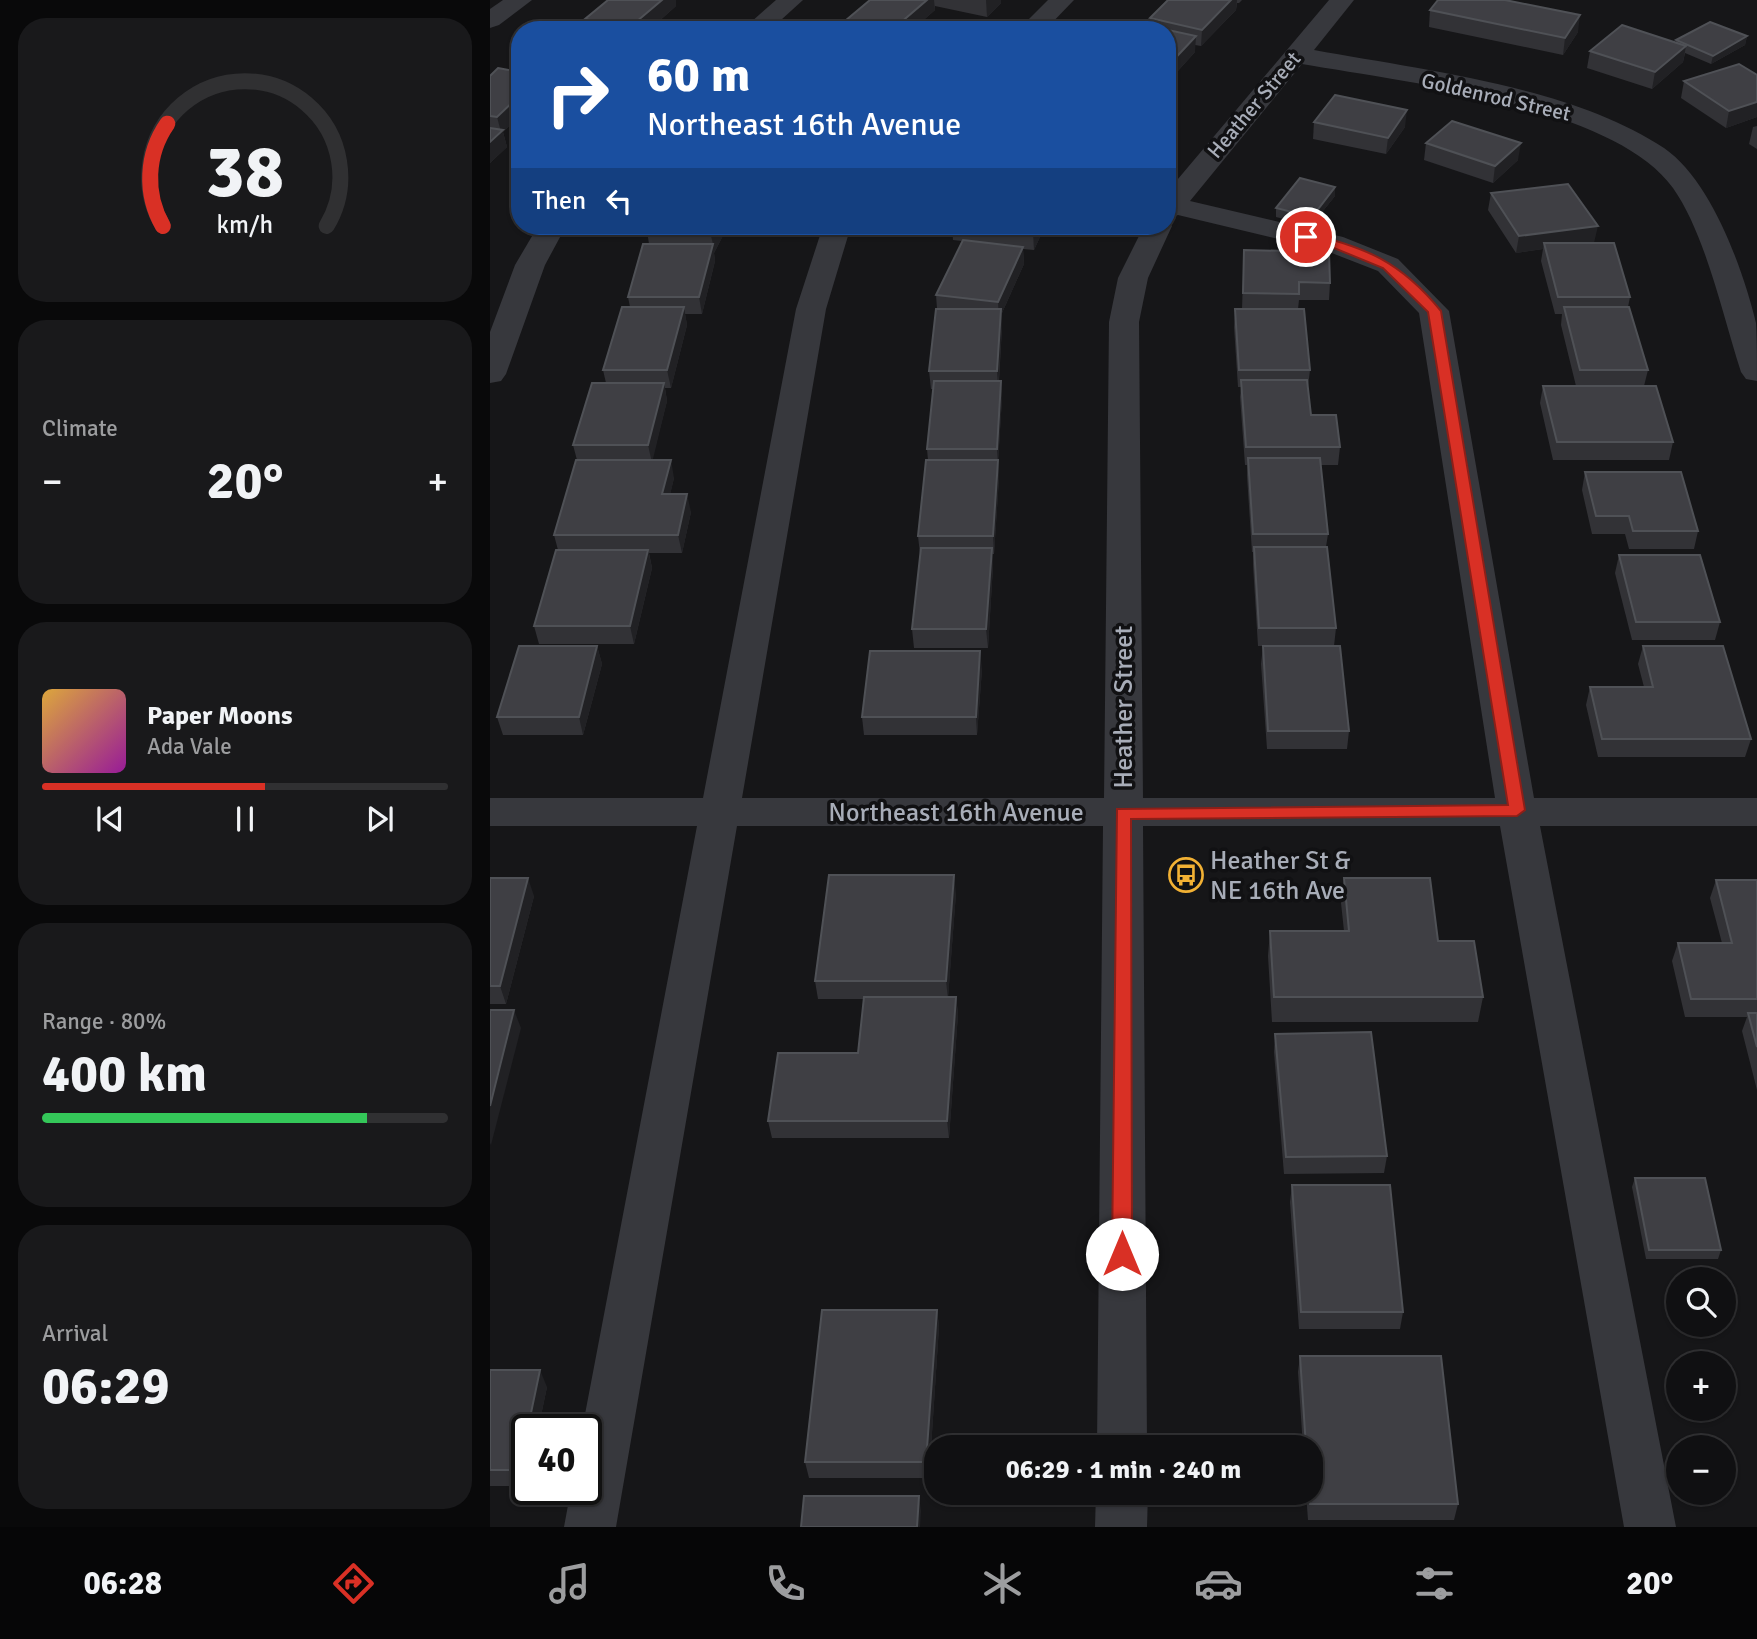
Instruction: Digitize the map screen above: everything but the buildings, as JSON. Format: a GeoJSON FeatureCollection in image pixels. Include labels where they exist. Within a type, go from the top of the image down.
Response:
{"type":"FeatureCollection","features":[{"type":"Feature","properties":{"kind":"street"},"geometry":{"type":"LineString","coordinates":[[490,20],[520,0]]}},
{"type":"Feature","properties":{"kind":"street"},"geometry":{"type":"LineString","coordinates":[[765,21],[791,0]]}},
{"type":"Feature","properties":{"kind":"street"},"geometry":{"type":"LineString","coordinates":[[1040,21],[1062,0]]}},
{"type":"Feature","properties":{"kind":"street","name":"Heather Street"},"geometry":{"type":"LineString","coordinates":[[1176,201],[1342,0]]}},
{"type":"Feature","properties":{"kind":"street","name":"Goldenrod Street"},"geometry":{"type":"LineString","coordinates":[[1296,55],[1527,100],[1588,119],[1655,154],[1683,181],[1702,216],[1757,372]]}},
{"type":"Feature","properties":{"kind":"street"},"geometry":{"type":"LineString","coordinates":[[1176,216],[1333,243],[1388,265],[1434,311],[1517,810],[1650,1527]]}},
{"type":"Feature","properties":{"kind":"street"},"geometry":{"type":"LineString","coordinates":[[490,374],[530,265],[547,235]]}},
{"type":"Feature","properties":{"kind":"street"},"geometry":{"type":"LineString","coordinates":[[590,1527],[811,310],[834,235]]}},
{"type":"Feature","properties":{"kind":"street","name":"Heather Street"},"geometry":{"type":"LineString","coordinates":[[1122,1435],[1124,322],[1133,278],[1154,235]]}},
{"type":"Feature","properties":{"kind":"street","name":"Northeast 16th Avenue"},"geometry":{"type":"LineString","coordinates":[[490,812],[1757,812]]}},
{"type":"Feature","properties":{"kind":"street"},"geometry":{"type":"LineString","coordinates":[[1121,1527],[1122,1505]]}},
{"type":"Feature","properties":{"kind":"place","name":"Heather St & NE 16th Ave"},"geometry":{"type":"Point","coordinates":[1186,875]}},
{"type":"Feature","properties":{"kind":"route"},"geometry":{"type":"LineString","coordinates":[[1122,1254],[1123,813],[1517,810],[1434,311],[1388,265],[1333,243],[1306,237]]}}]}
